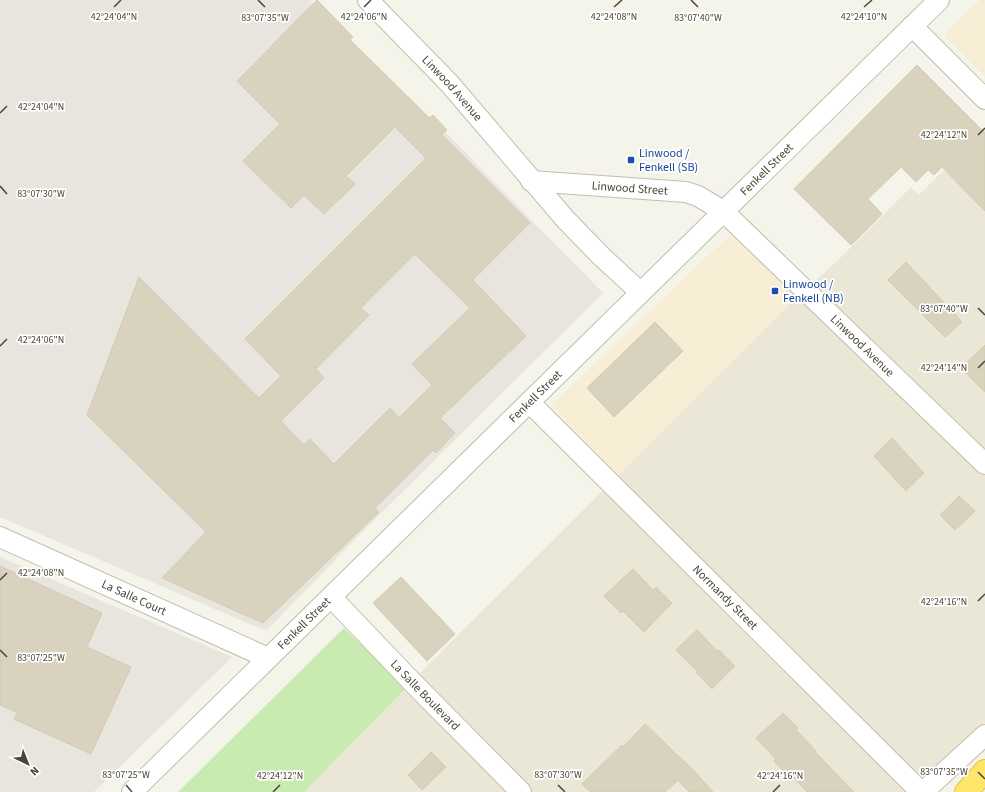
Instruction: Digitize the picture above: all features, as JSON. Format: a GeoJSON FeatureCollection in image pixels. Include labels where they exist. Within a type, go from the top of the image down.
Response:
{"type":"FeatureCollection","features":[{"type":"Feature","properties":{"kind":"highway"},"geometry":{"type":"LineString","coordinates":[[966,792],[985,771]]}},
{"type":"Feature","properties":{"kind":"street","name":"Linwood Avenue"},"geometry":{"type":"LineString","coordinates":[[368,0],[449,83],[531,181],[584,238],[640,292]]}},
{"type":"Feature","properties":{"kind":"street","name":"Fenkell Street"},"geometry":{"type":"LineString","coordinates":[[132,792],[939,0]]}},
{"type":"Feature","properties":{"kind":"street"},"geometry":{"type":"LineString","coordinates":[[912,26],[985,99]]}},
{"type":"Feature","properties":{"kind":"street","name":"Linwood Street"},"geometry":{"type":"LineString","coordinates":[[531,181],[686,192],[698,196],[723,211]]}},
{"type":"Feature","properties":{"kind":"street","name":"Linwood Avenue"},"geometry":{"type":"LineString","coordinates":[[723,211],[985,464]]}},
{"type":"Feature","properties":{"kind":"street","name":"Normandy Street"},"geometry":{"type":"LineString","coordinates":[[529,402],[922,792]]}},
{"type":"Feature","properties":{"kind":"street","name":"La Salle Court"},"geometry":{"type":"LineString","coordinates":[[0,537],[268,658]]}},
{"type":"Feature","properties":{"kind":"street","name":"La Salle Boulevard"},"geometry":{"type":"LineString","coordinates":[[331,597],[416,686],[521,792]]}},
{"type":"Feature","properties":{"kind":"street"},"geometry":{"type":"LineString","coordinates":[[922,792],[985,735]]}},
{"type":"Feature","properties":{"kind":"shaded area"},"geometry":{"type":"Polygon","coordinates":[[[0,0],[310,0],[446,133],[603,293],[379,515],[266,631],[0,517],[0,0]]]}},
{"type":"Feature","properties":{"kind":"shaded area"},"geometry":{"type":"Polygon","coordinates":[[[980,0],[985,0],[985,77],[944,35],[980,0]]]}},
{"type":"Feature","properties":{"kind":"shaded area"},"geometry":{"type":"Polygon","coordinates":[[[985,128],[985,723],[916,792],[304,792],[427,666],[797,297],[834,264],[911,187],[919,195],[985,128]]]}},
{"type":"Feature","properties":{"kind":"shaded area"},"geometry":{"type":"Polygon","coordinates":[[[732,233],[797,297],[618,476],[551,405],[732,233]]]}},
{"type":"Feature","properties":{"kind":"shaded area"},"geometry":{"type":"Polygon","coordinates":[[[0,557],[232,657],[94,792],[0,792],[0,557]]]}},
{"type":"Feature","properties":{"kind":"green space"},"geometry":{"type":"Polygon","coordinates":[[[344,628],[406,688],[304,792],[178,792],[344,628]]]}},
{"type":"Feature","properties":{"kind":"building"},"geometry":{"type":"Polygon","coordinates":[[[317,0],[353,37],[350,40],[429,118],[433,115],[447,130],[442,135],[530,223],[473,280],[526,336],[440,418],[455,433],[436,453],[433,450],[375,508],[379,512],[263,623],[162,578],[206,532],[87,415],[139,277],[259,398],[281,376],[245,339],[426,158],[395,127],[346,176],[355,184],[324,214],[304,195],[291,208],[243,161],[280,124],[237,81],[317,0]],[[415,254],[361,308],[369,315],[316,369],[324,378],[281,421],[304,445],[310,439],[334,464],[390,408],[399,418],[432,385],[412,364],[470,308],[415,254]]]}},
{"type":"Feature","properties":{"kind":"building"},"geometry":{"type":"Polygon","coordinates":[[[917,65],[985,133],[985,211],[942,167],[934,175],[928,170],[916,182],[901,167],[868,199],[882,214],[851,245],[794,189],[917,65]]]}},
{"type":"Feature","properties":{"kind":"building"},"geometry":{"type":"Polygon","coordinates":[[[906,262],[962,322],[945,337],[888,280],[906,262]]]}},
{"type":"Feature","properties":{"kind":"building"},"geometry":{"type":"Polygon","coordinates":[[[655,322],[683,351],[614,417],[587,388],[655,322]]]}},
{"type":"Feature","properties":{"kind":"building"},"geometry":{"type":"Polygon","coordinates":[[[985,345],[985,392],[961,368],[985,345]]]}},
{"type":"Feature","properties":{"kind":"building"},"geometry":{"type":"Polygon","coordinates":[[[892,438],[924,473],[906,491],[874,456],[892,438]]]}},
{"type":"Feature","properties":{"kind":"building"},"geometry":{"type":"Polygon","coordinates":[[[959,496],[975,511],[955,530],[940,515],[959,496]]]}},
{"type":"Feature","properties":{"kind":"building"},"geometry":{"type":"Polygon","coordinates":[[[0,566],[102,613],[87,647],[131,667],[91,754],[14,719],[18,713],[0,705],[0,566]]]}},
{"type":"Feature","properties":{"kind":"building"},"geometry":{"type":"Polygon","coordinates":[[[633,569],[653,590],[656,587],[672,603],[644,632],[623,611],[621,613],[604,596],[633,569]]]}},
{"type":"Feature","properties":{"kind":"building"},"geometry":{"type":"Polygon","coordinates":[[[401,577],[455,634],[427,661],[373,603],[401,577]]]}},
{"type":"Feature","properties":{"kind":"building"},"geometry":{"type":"Polygon","coordinates":[[[697,630],[717,651],[719,650],[735,666],[712,689],[676,650],[697,630]]]}},
{"type":"Feature","properties":{"kind":"building"},"geometry":{"type":"Polygon","coordinates":[[[783,713],[798,728],[796,730],[816,751],[815,752],[854,792],[807,792],[791,775],[789,777],[774,761],[776,759],[756,738],[783,713]]]}},
{"type":"Feature","properties":{"kind":"building"},"geometry":{"type":"Polygon","coordinates":[[[645,724],[694,771],[713,792],[689,792],[678,780],[665,792],[591,792],[582,784],[622,745],[623,747],[645,724]]]}},
{"type":"Feature","properties":{"kind":"building"},"geometry":{"type":"Polygon","coordinates":[[[431,752],[446,767],[422,790],[408,775],[431,752]]]}},
{"type":"Feature","properties":{"kind":"place","name":"Linwood / Fenkell (SB)"},"geometry":{"type":"Point","coordinates":[631,160]}},
{"type":"Feature","properties":{"kind":"place","name":"Linwood / Fenkell (NB)"},"geometry":{"type":"Point","coordinates":[775,291]}}]}
